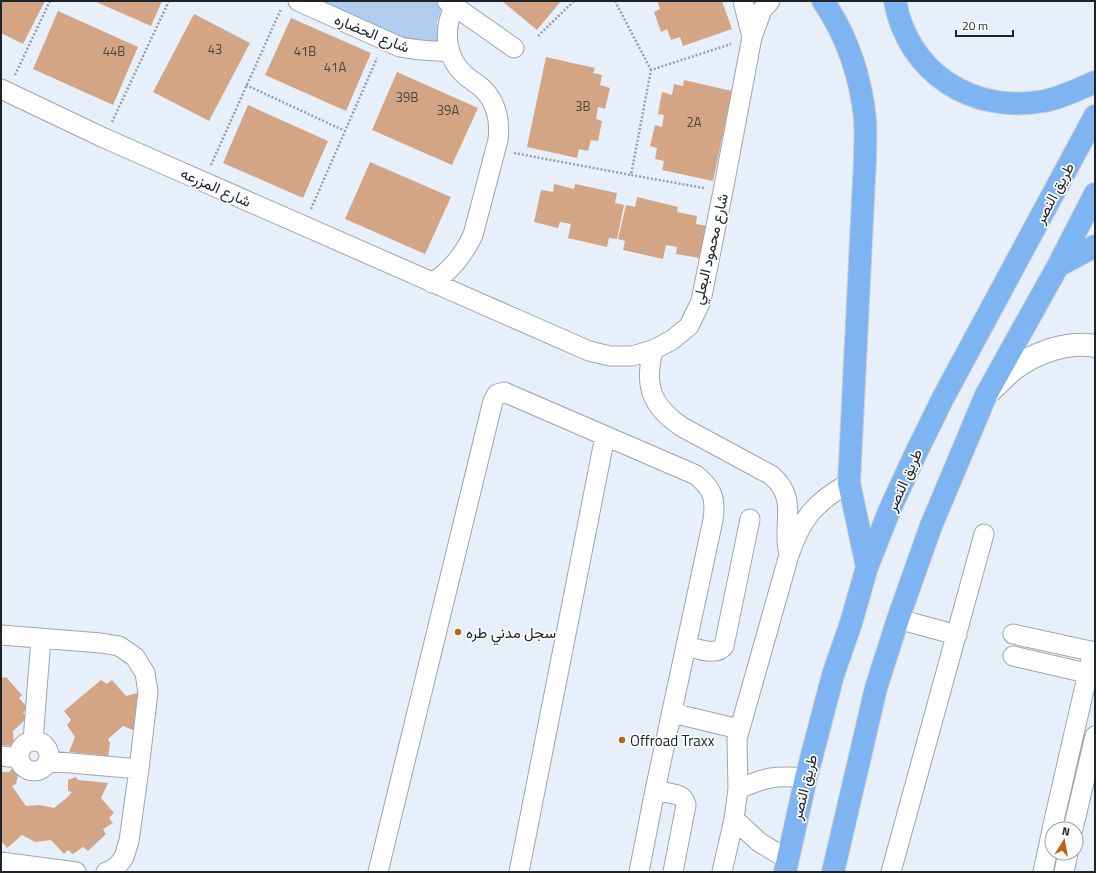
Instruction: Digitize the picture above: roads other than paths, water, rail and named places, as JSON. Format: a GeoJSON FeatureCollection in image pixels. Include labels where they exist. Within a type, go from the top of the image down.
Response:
{"type":"FeatureCollection","features":[{"type":"Feature","properties":{"kind":"highway"},"geometry":{"type":"LineString","coordinates":[[823,1],[846,44],[858,81],[865,120],[865,159],[849,482],[867,566]]}},
{"type":"Feature","properties":{"kind":"highway"},"geometry":{"type":"LineString","coordinates":[[895,1],[897,14],[908,40],[926,66],[949,85],[980,99],[1011,104],[1044,101],[1095,82]]}},
{"type":"Feature","properties":{"kind":"highway","name":"طريق النصر"},"geometry":{"type":"LineString","coordinates":[[786,865],[806,778],[833,676],[851,623],[867,566],[890,509],[943,398],[1095,116]]}},
{"type":"Feature","properties":{"kind":"highway"},"geometry":{"type":"LineString","coordinates":[[833,872],[876,688],[898,619],[931,526],[986,395],[1058,266],[1095,194]]}},
{"type":"Feature","properties":{"kind":"highway"},"geometry":{"type":"LineString","coordinates":[[1058,266],[1095,246]]}},
{"type":"Feature","properties":{"kind":"main road"},"geometry":{"type":"LineString","coordinates":[[986,395],[1016,368],[1039,354],[1062,346],[1095,346]]}},
{"type":"Feature","properties":{"kind":"street","name":"شارع محمود البعلي"},"geometry":{"type":"LineString","coordinates":[[743,1],[752,36]]}},
{"type":"Feature","properties":{"kind":"street","name":"شارع محمود البعلي"},"geometry":{"type":"LineString","coordinates":[[432,283],[589,351],[610,356],[632,356],[653,350],[672,340],[689,326],[701,301],[752,36],[762,10],[770,1]]}},
{"type":"Feature","properties":{"kind":"street","name":"شارع الحضاره"},"geometry":{"type":"LineString","coordinates":[[290,4],[400,47],[433,52],[449,51]]}},
{"type":"Feature","properties":{"kind":"street"},"geometry":{"type":"LineString","coordinates":[[450,4],[514,48]]}},
{"type":"Feature","properties":{"kind":"street"},"geometry":{"type":"LineString","coordinates":[[432,283],[450,269],[467,249],[499,131],[496,111],[491,100],[484,90],[459,69],[449,51],[447,29],[450,4]]}},
{"type":"Feature","properties":{"kind":"street","name":"شارع المزرعه"},"geometry":{"type":"LineString","coordinates":[[4,90],[104,138],[432,283]]}},
{"type":"Feature","properties":{"kind":"street"},"geometry":{"type":"LineString","coordinates":[[653,350],[649,365],[649,380],[652,394],[659,408],[669,418],[682,427],[771,475],[783,487],[787,496],[788,505],[786,535],[788,555]]}},
{"type":"Feature","properties":{"kind":"street"},"geometry":{"type":"LineString","coordinates":[[378,872],[493,401],[497,394],[504,392],[696,475],[706,484],[713,495],[715,508],[713,520],[655,790],[639,872]]}},
{"type":"Feature","properties":{"kind":"street"},"geometry":{"type":"LineString","coordinates":[[519,872],[605,436]]}},
{"type":"Feature","properties":{"kind":"street"},"geometry":{"type":"LineString","coordinates":[[722,872],[734,819],[738,789],[736,751],[739,729],[788,555],[803,522],[817,505],[832,492],[849,482]]}},
{"type":"Feature","properties":{"kind":"street"},"geometry":{"type":"LineString","coordinates":[[686,646],[713,652],[719,651],[724,646],[750,519]]}},
{"type":"Feature","properties":{"kind":"street"},"geometry":{"type":"LineString","coordinates":[[891,872],[984,534]]}},
{"type":"Feature","properties":{"kind":"street"},"geometry":{"type":"LineString","coordinates":[[898,619],[957,635]]}},
{"type":"Feature","properties":{"kind":"street"},"geometry":{"type":"LineString","coordinates":[[1013,634],[1094,652],[1091,674],[1055,821]]}},
{"type":"Feature","properties":{"kind":"street"},"geometry":{"type":"LineString","coordinates":[[1,635],[101,643],[119,646],[135,657],[145,673],[148,692],[139,769],[127,849],[119,864],[112,870],[106,872]]}},
{"type":"Feature","properties":{"kind":"street"},"geometry":{"type":"LineString","coordinates":[[33,741],[40,638]]}},
{"type":"Feature","properties":{"kind":"street"},"geometry":{"type":"LineString","coordinates":[[1013,656],[1091,674]]}},
{"type":"Feature","properties":{"kind":"street"},"geometry":{"type":"LineString","coordinates":[[672,713],[739,729]]}},
{"type":"Feature","properties":{"kind":"street"},"geometry":{"type":"LineString","coordinates":[[1076,821],[1095,736]]}},
{"type":"Feature","properties":{"kind":"street"},"geometry":{"type":"LineString","coordinates":[[33,741],[46,747],[49,756],[43,769],[33,772],[10,757],[24,744],[33,741]]}},
{"type":"Feature","properties":{"kind":"street"},"geometry":{"type":"LineString","coordinates":[[48,761],[139,769]]}},
{"type":"Feature","properties":{"kind":"street"},"geometry":{"type":"LineString","coordinates":[[738,789],[762,779],[774,776],[806,778]]}},
{"type":"Feature","properties":{"kind":"street"},"geometry":{"type":"LineString","coordinates":[[655,790],[678,795],[686,802],[672,872]]}},
{"type":"Feature","properties":{"kind":"street"},"geometry":{"type":"LineString","coordinates":[[734,819],[786,865]]}},
{"type":"Feature","properties":{"kind":"street"},"geometry":{"type":"LineString","coordinates":[[1042,872],[1045,861]]}},
{"type":"Feature","properties":{"kind":"street"},"geometry":{"type":"LineString","coordinates":[[1064,872],[1066,861]]}},
{"type":"Feature","properties":{"kind":"street"},"geometry":{"type":"LineString","coordinates":[[1,862],[76,872]]}},
{"type":"Feature","properties":{"kind":"place","name":"سجل مدني طره"},"geometry":{"type":"Point","coordinates":[458,632]}},
{"type":"Feature","properties":{"kind":"place","name":"Offroad Traxx"},"geometry":{"type":"Point","coordinates":[622,740]}}]}
